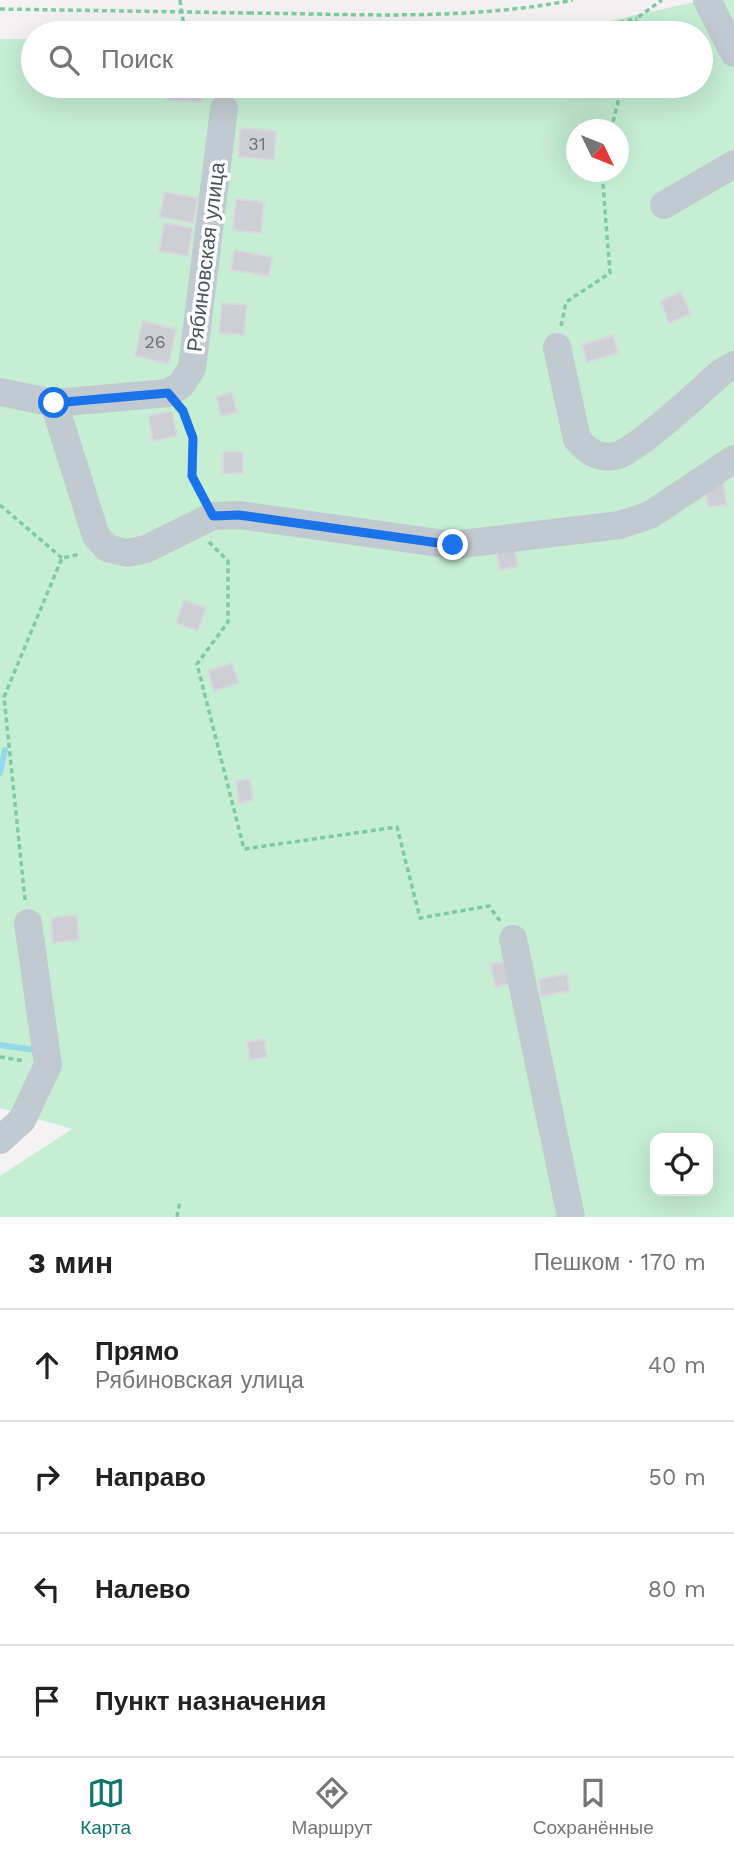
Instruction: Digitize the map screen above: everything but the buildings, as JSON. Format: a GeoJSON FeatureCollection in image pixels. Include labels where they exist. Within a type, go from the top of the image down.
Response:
{"type":"FeatureCollection","features":[{"type":"Feature","properties":{"kind":"street"},"geometry":{"type":"LineString","coordinates":[[707,0],[734,53]]}},
{"type":"Feature","properties":{"kind":"street","name":"Рябиновская улица"},"geometry":{"type":"LineString","coordinates":[[168,393],[181,385],[192,368],[224,109]]}},
{"type":"Feature","properties":{"kind":"street"},"geometry":{"type":"LineString","coordinates":[[664,205],[734,164]]}},
{"type":"Feature","properties":{"kind":"street"},"geometry":{"type":"LineString","coordinates":[[557,346],[577,439],[587,451],[599,456],[615,456],[634,447],[722,372],[734,365]]}},
{"type":"Feature","properties":{"kind":"street"},"geometry":{"type":"LineString","coordinates":[[0,393],[54,403],[168,393]]}},
{"type":"Feature","properties":{"kind":"street"},"geometry":{"type":"LineString","coordinates":[[54,403],[96,536],[107,548],[127,553],[146,548],[203,521],[239,515],[453,545],[620,525],[650,515],[734,459]]}},
{"type":"Feature","properties":{"kind":"street"},"geometry":{"type":"LineString","coordinates":[[0,1140],[22,1120],[48,1065],[27,923]]}},
{"type":"Feature","properties":{"kind":"street"},"geometry":{"type":"LineString","coordinates":[[513,939],[571,1217]]}},
{"type":"Feature","properties":{"kind":"path"},"geometry":{"type":"LineString","coordinates":[[180,0],[184,21]]}},
{"type":"Feature","properties":{"kind":"path"},"geometry":{"type":"LineString","coordinates":[[0,9],[446,15],[525,9],[573,0]]}},
{"type":"Feature","properties":{"kind":"path"},"geometry":{"type":"LineString","coordinates":[[625,21],[637,18],[662,0]]}},
{"type":"Feature","properties":{"kind":"path"},"geometry":{"type":"LineString","coordinates":[[614,119],[619,98]]}},
{"type":"Feature","properties":{"kind":"path"},"geometry":{"type":"LineString","coordinates":[[557,346],[566,302],[610,274],[604,182]]}},
{"type":"Feature","properties":{"kind":"path"},"geometry":{"type":"LineString","coordinates":[[168,393],[183,411],[193,438],[192,476],[203,521],[228,561],[228,622],[197,664],[244,849],[397,827],[420,918],[489,905],[513,939]]}},
{"type":"Feature","properties":{"kind":"path"},"geometry":{"type":"LineString","coordinates":[[0,505],[62,558]]}},
{"type":"Feature","properties":{"kind":"path"},"geometry":{"type":"LineString","coordinates":[[62,558],[107,548]]}},
{"type":"Feature","properties":{"kind":"path"},"geometry":{"type":"LineString","coordinates":[[27,923],[4,697],[62,558]]}},
{"type":"Feature","properties":{"kind":"path"},"geometry":{"type":"LineString","coordinates":[[177,1217],[180,1200]]}},
{"type":"Feature","properties":{"kind":"green space"},"geometry":{"type":"Polygon","coordinates":[[[704,0],[734,0],[734,1217],[0,1217],[0,1176],[72,1129],[0,1108],[0,39],[21,39],[21,98],[713,98],[713,21],[609,21],[704,0]]]}},
{"type":"Feature","properties":{"kind":"waterway"},"geometry":{"type":"LineString","coordinates":[[0,773],[5,750]]}},
{"type":"Feature","properties":{"kind":"waterway"},"geometry":{"type":"LineString","coordinates":[[0,1045],[35,1050]]}},
{"type":"Feature","properties":{"kind":"route"},"geometry":{"type":"LineString","coordinates":[[54,403],[168,393],[183,411],[193,438],[192,476],[213,516],[239,515],[453,545]]}}]}
